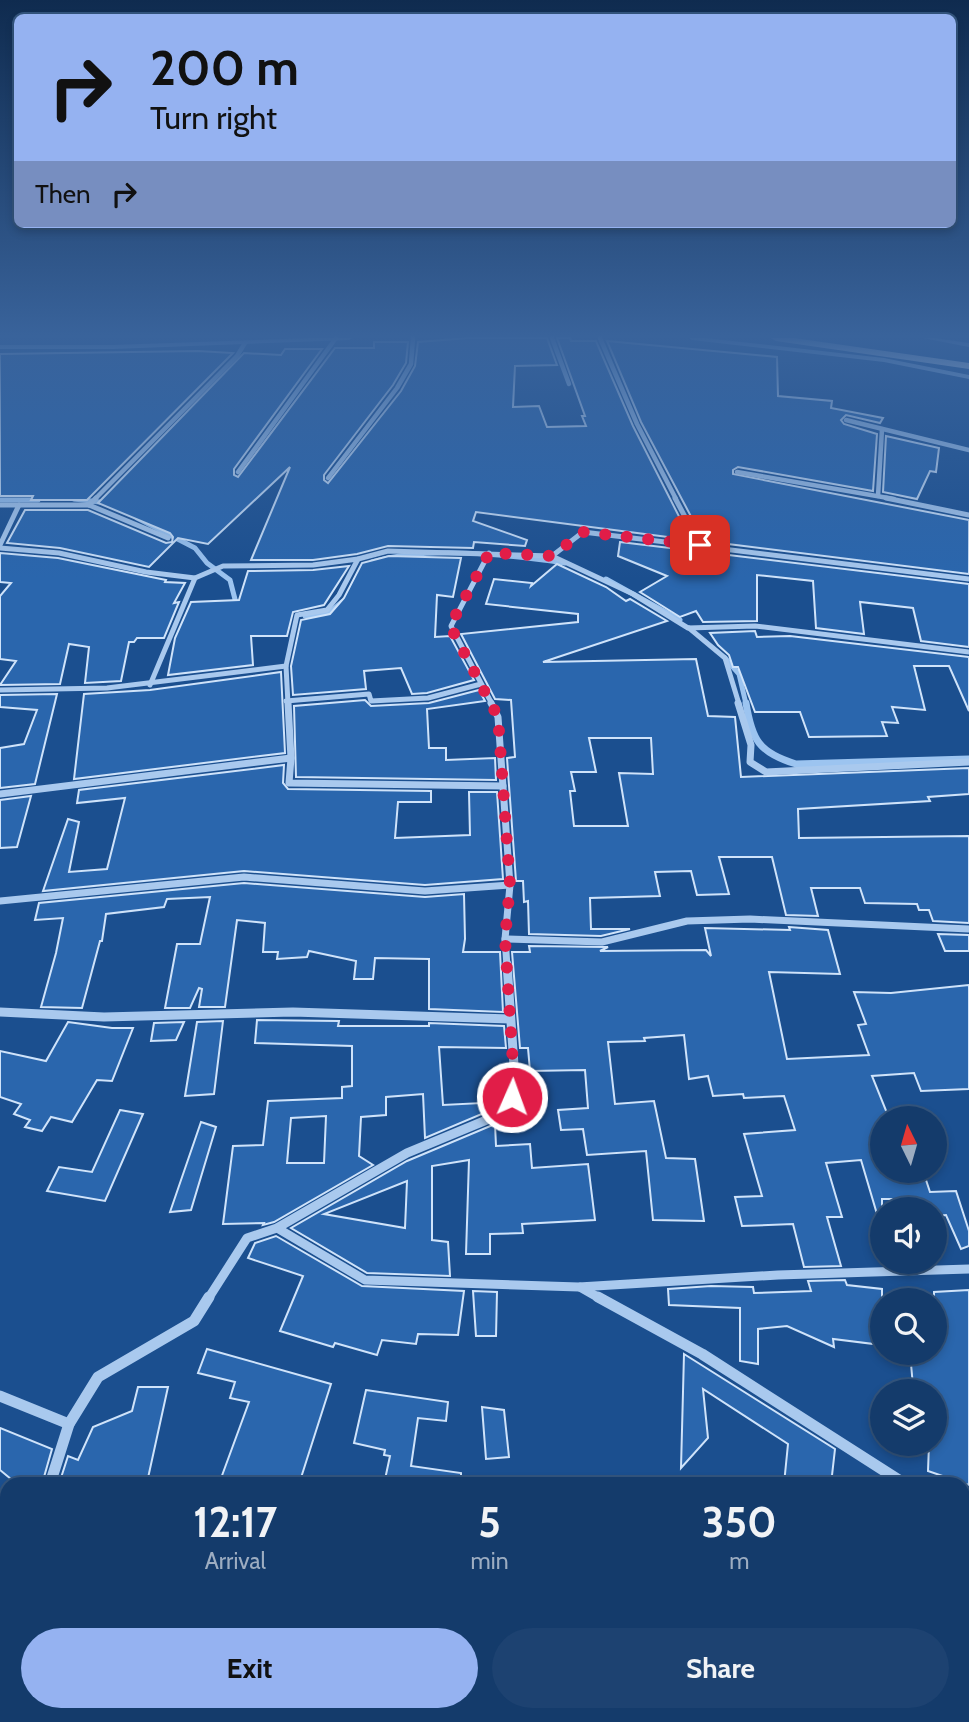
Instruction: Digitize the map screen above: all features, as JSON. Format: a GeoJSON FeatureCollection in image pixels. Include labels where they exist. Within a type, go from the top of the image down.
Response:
{"type":"FeatureCollection","features":[{"type":"Feature","properties":{"kind":"street"},"geometry":{"type":"LineString","coordinates":[[89,505],[174,418]]}},
{"type":"Feature","properties":{"kind":"street"},"geometry":{"type":"LineString","coordinates":[[238,472],[277,418]]}},
{"type":"Feature","properties":{"kind":"street"},"geometry":{"type":"LineString","coordinates":[[328,478],[374,418]]}},
{"type":"Feature","properties":{"kind":"street"},"geometry":{"type":"LineString","coordinates":[[635,418],[700,545]]}},
{"type":"Feature","properties":{"kind":"street"},"geometry":{"type":"LineString","coordinates":[[846,420],[969,450]]}},
{"type":"Feature","properties":{"kind":"street"},"geometry":{"type":"LineString","coordinates":[[878,496],[882,429]]}},
{"type":"Feature","properties":{"kind":"street"},"geometry":{"type":"LineString","coordinates":[[737,472],[969,515]]}},
{"type":"Feature","properties":{"kind":"street"},"geometry":{"type":"LineString","coordinates":[[0,505],[89,505],[168,538]]}},
{"type":"Feature","properties":{"kind":"street"},"geometry":{"type":"LineString","coordinates":[[19,505],[0,547],[59,553],[146,572],[195,578],[223,566],[313,565],[358,559],[388,551],[552,556],[633,594],[688,628],[725,658],[751,745],[750,762],[766,772],[969,762]]}},
{"type":"Feature","properties":{"kind":"street"},"geometry":{"type":"LineString","coordinates":[[552,556],[583,532],[969,579]]}},
{"type":"Feature","properties":{"kind":"street"},"geometry":{"type":"LineString","coordinates":[[52,1477],[69,1424],[98,1377],[194,1321],[247,1238],[276,1228],[407,1153],[501,1114],[512,1097],[513,1065],[505,939],[510,885],[498,717],[450,626],[489,553]]}},
{"type":"Feature","properties":{"kind":"street"},"geometry":{"type":"LineString","coordinates":[[358,559],[339,595],[327,610],[297,615],[286,666],[291,758],[289,783],[503,786]]}},
{"type":"Feature","properties":{"kind":"street"},"geometry":{"type":"LineString","coordinates":[[150,685],[195,578]]}},
{"type":"Feature","properties":{"kind":"street"},"geometry":{"type":"LineString","coordinates":[[688,628],[755,626],[969,652]]}},
{"type":"Feature","properties":{"kind":"street"},"geometry":{"type":"LineString","coordinates":[[0,690],[42,692],[150,685],[286,666]]}},
{"type":"Feature","properties":{"kind":"street"},"geometry":{"type":"LineString","coordinates":[[286,701],[369,694],[371,701],[411,700],[481,684]]}},
{"type":"Feature","properties":{"kind":"street"},"geometry":{"type":"LineString","coordinates":[[0,794],[291,758]]}},
{"type":"Feature","properties":{"kind":"street"},"geometry":{"type":"LineString","coordinates":[[0,901],[244,877],[425,891],[510,885]]}},
{"type":"Feature","properties":{"kind":"street"},"geometry":{"type":"LineString","coordinates":[[505,939],[602,942],[687,921],[750,919],[969,929]]}},
{"type":"Feature","properties":{"kind":"street"},"geometry":{"type":"LineString","coordinates":[[0,1012],[104,1017],[293,1013],[510,1019]]}},
{"type":"Feature","properties":{"kind":"street"},"geometry":{"type":"LineString","coordinates":[[276,1228],[365,1280],[579,1287],[778,1275],[969,1269]]}},
{"type":"Feature","properties":{"kind":"street"},"geometry":{"type":"LineString","coordinates":[[579,1287],[702,1354],[894,1477]]}},
{"type":"Feature","properties":{"kind":"street"},"geometry":{"type":"LineString","coordinates":[[0,1396],[69,1424]]}},
{"type":"Feature","properties":{"kind":"building"},"geometry":{"type":"Polygon","coordinates":[[[0,418],[168,418],[87,500],[31,500],[33,496],[0,496],[0,418]]]}},
{"type":"Feature","properties":{"kind":"building"},"geometry":{"type":"Polygon","coordinates":[[[180,418],[271,418],[234,469],[234,475],[238,477],[282,418],[367,418],[324,475],[324,480],[328,483],[379,418],[544,418],[547,427],[586,426],[583,418],[630,418],[691,540],[476,512],[473,521],[527,540],[525,546],[474,542],[473,548],[388,546],[357,554],[313,560],[251,560],[290,467],[208,544],[178,538],[149,567],[60,548],[7,543],[25,510],[88,510],[166,543],[172,542],[170,533],[98,503],[180,418]]]}},
{"type":"Feature","properties":{"kind":"building"},"geometry":{"type":"Polygon","coordinates":[[[639,418],[843,418],[844,424],[877,434],[873,491],[738,467],[733,470],[733,474],[969,520],[969,574],[704,541],[639,418]]]}},
{"type":"Feature","properties":{"kind":"building"},"geometry":{"type":"Polygon","coordinates":[[[860,418],[883,418],[880,423],[860,418]]]}},
{"type":"Feature","properties":{"kind":"building"},"geometry":{"type":"Polygon","coordinates":[[[886,436],[939,448],[936,472],[930,471],[917,499],[883,492],[886,436]]]}},
{"type":"Feature","properties":{"kind":"building"},"geometry":{"type":"Polygon","coordinates":[[[620,542],[969,584],[969,647],[921,641],[913,608],[860,602],[864,634],[816,628],[813,581],[757,575],[757,621],[703,622],[696,611],[680,617],[640,592],[667,576],[618,556],[620,542]]]}},
{"type":"Feature","properties":{"kind":"building"},"geometry":{"type":"Polygon","coordinates":[[[0,553],[58,558],[166,580],[165,582],[185,583],[174,603],[179,602],[164,638],[137,638],[134,642],[129,642],[121,681],[85,683],[89,647],[69,644],[60,684],[0,685],[16,661],[0,659],[0,596],[11,583],[0,582],[0,553]]]}},
{"type":"Feature","properties":{"kind":"building"},"geometry":{"type":"Polygon","coordinates":[[[389,556],[461,558],[453,597],[437,595],[435,637],[450,636],[474,680],[427,693],[412,694],[401,668],[364,671],[366,689],[293,695],[291,666],[301,620],[330,614],[344,598],[362,563],[389,556]]]}},
{"type":"Feature","properties":{"kind":"building"},"geometry":{"type":"Polygon","coordinates":[[[557,564],[606,587],[626,601],[630,599],[667,621],[543,662],[696,659],[708,716],[735,717],[741,777],[969,768],[969,794],[928,797],[930,801],[798,809],[799,838],[969,836],[969,923],[933,921],[929,910],[919,910],[917,904],[865,903],[860,888],[811,888],[818,916],[786,915],[772,857],[719,857],[729,894],[697,895],[691,871],[655,872],[660,896],[590,898],[591,929],[630,929],[601,936],[529,934],[528,901],[524,902],[523,881],[516,881],[507,758],[515,757],[511,700],[495,699],[461,634],[578,622],[578,614],[486,604],[494,579],[532,583],[531,586],[557,564]],[[589,738],[596,772],[571,772],[575,791],[570,791],[574,826],[628,826],[619,773],[653,774],[651,738],[589,738]]]}},
{"type":"Feature","properties":{"kind":"building"},"geometry":{"type":"Polygon","coordinates":[[[349,566],[324,605],[293,612],[287,636],[251,636],[253,665],[168,675],[175,638],[191,602],[239,600],[248,571],[313,570],[349,566]]]}},
{"type":"Feature","properties":{"kind":"building"},"geometry":{"type":"Polygon","coordinates":[[[755,631],[757,637],[790,636],[969,657],[969,711],[949,666],[914,666],[925,710],[892,707],[898,723],[882,722],[887,736],[809,737],[800,712],[755,712],[738,667],[733,667],[729,655],[710,633],[755,631]]]}},
{"type":"Feature","properties":{"kind":"building"},"geometry":{"type":"Polygon","coordinates":[[[281,672],[285,753],[74,779],[84,694],[150,690],[281,672]]]}},
{"type":"Feature","properties":{"kind":"building"},"geometry":{"type":"Polygon","coordinates":[[[479,690],[485,701],[427,709],[429,748],[446,748],[446,760],[495,758],[496,780],[296,777],[294,706],[365,700],[371,706],[429,703],[479,690]]]}},
{"type":"Feature","properties":{"kind":"building"},"geometry":{"type":"Polygon","coordinates":[[[57,694],[35,784],[0,788],[0,748],[24,744],[37,710],[0,707],[0,695],[57,694]]]}},
{"type":"Feature","properties":{"kind":"building"},"geometry":{"type":"Polygon","coordinates":[[[284,765],[283,783],[288,789],[431,791],[431,802],[398,802],[395,838],[470,835],[469,792],[497,792],[503,879],[425,885],[244,871],[43,891],[68,819],[79,822],[69,872],[107,869],[125,798],[77,803],[79,790],[284,765]]]}},
{"type":"Feature","properties":{"kind":"building"},"geometry":{"type":"Polygon","coordinates":[[[31,796],[17,847],[0,848],[0,800],[31,796]]]}},
{"type":"Feature","properties":{"kind":"building"},"geometry":{"type":"Polygon","coordinates":[[[244,883],[425,897],[464,894],[463,952],[500,952],[503,1012],[429,1009],[429,959],[375,958],[373,979],[354,979],[356,961],[309,951],[307,957],[277,959],[278,952],[263,952],[265,923],[237,920],[225,1007],[199,1007],[202,989],[199,988],[190,1008],[165,1008],[177,944],[200,944],[210,897],[167,899],[164,907],[106,914],[102,941],[82,1008],[41,1007],[63,918],[35,920],[39,903],[244,883]]]}},
{"type":"Feature","properties":{"kind":"building"},"geometry":{"type":"Polygon","coordinates":[[[789,927],[828,930],[840,974],[769,972],[787,1059],[869,1055],[858,1025],[866,1024],[854,992],[891,993],[969,985],[969,1089],[921,1091],[914,1073],[872,1076],[884,1106],[870,1106],[870,1183],[927,1183],[930,1192],[956,1191],[969,1231],[969,1246],[961,1249],[947,1217],[947,1197],[872,1197],[861,1160],[826,1163],[842,1217],[827,1217],[841,1266],[804,1267],[793,1224],[742,1226],[735,1197],[762,1196],[744,1134],[795,1130],[784,1096],[713,1096],[708,1076],[689,1079],[684,1035],[644,1038],[645,1041],[608,1042],[615,1104],[654,1101],[666,1158],[695,1159],[704,1221],[653,1220],[646,1151],[587,1155],[583,1129],[561,1130],[558,1110],[588,1108],[585,1070],[530,1071],[528,1048],[520,1048],[512,952],[530,952],[529,946],[608,947],[600,951],[706,950],[711,956],[705,928],[790,930],[789,927]]]}},
{"type":"Feature","properties":{"kind":"building"},"geometry":{"type":"Polygon","coordinates":[[[938,934],[969,935],[969,951],[945,951],[938,934]]]}},
{"type":"Feature","properties":{"kind":"building"},"geometry":{"type":"Polygon","coordinates":[[[257,1020],[339,1021],[338,1026],[429,1026],[429,1023],[504,1026],[506,1048],[439,1047],[443,1105],[501,1102],[496,1108],[425,1138],[423,1094],[386,1097],[386,1115],[361,1117],[359,1156],[373,1165],[274,1222],[263,1225],[264,1223],[223,1224],[233,1146],[263,1145],[268,1101],[342,1098],[342,1087],[352,1086],[352,1046],[255,1043],[257,1020]],[[326,1116],[291,1118],[287,1163],[324,1163],[326,1116]]]}},
{"type":"Feature","properties":{"kind":"building"},"geometry":{"type":"Polygon","coordinates":[[[223,1021],[214,1094],[185,1096],[197,1022],[223,1021]]]}},
{"type":"Feature","properties":{"kind":"building"},"geometry":{"type":"Polygon","coordinates":[[[68,1022],[133,1028],[112,1081],[97,1080],[72,1122],[51,1117],[42,1131],[25,1127],[30,1120],[14,1114],[21,1104],[0,1097],[0,1051],[46,1061],[68,1022]]]}},
{"type":"Feature","properties":{"kind":"building"},"geometry":{"type":"Polygon","coordinates":[[[184,1022],[176,1040],[151,1041],[154,1023],[184,1022]]]}},
{"type":"Feature","properties":{"kind":"building"},"geometry":{"type":"Polygon","coordinates":[[[120,1110],[143,1114],[105,1201],[47,1191],[59,1167],[92,1172],[120,1110]]]}},
{"type":"Feature","properties":{"kind":"building"},"geometry":{"type":"Polygon","coordinates":[[[201,1122],[216,1127],[191,1210],[170,1212],[201,1122]]]}},
{"type":"Feature","properties":{"kind":"building"},"geometry":{"type":"Polygon","coordinates":[[[495,1124],[496,1146],[530,1144],[532,1168],[588,1164],[595,1220],[522,1224],[523,1233],[490,1234],[490,1254],[466,1254],[469,1160],[432,1166],[432,1240],[448,1242],[450,1276],[367,1273],[291,1228],[407,1161],[495,1124]],[[407,1181],[324,1214],[405,1228],[407,1181]]]}},
{"type":"Feature","properties":{"kind":"building"},"geometry":{"type":"Polygon","coordinates":[[[276,1236],[362,1286],[464,1291],[458,1335],[418,1334],[416,1344],[382,1340],[377,1355],[335,1343],[333,1347],[280,1331],[303,1276],[248,1258],[255,1243],[276,1236]]]}},
{"type":"Feature","properties":{"kind":"building"},"geometry":{"type":"Polygon","coordinates":[[[845,1280],[847,1285],[873,1288],[870,1288],[870,1344],[833,1339],[834,1347],[787,1326],[758,1329],[758,1364],[740,1361],[740,1308],[669,1305],[668,1289],[711,1286],[753,1287],[754,1293],[811,1291],[808,1281],[845,1280]]]}},
{"type":"Feature","properties":{"kind":"building"},"geometry":{"type":"Polygon","coordinates":[[[969,1290],[969,1477],[946,1477],[928,1471],[929,1456],[947,1456],[947,1379],[912,1379],[911,1365],[947,1365],[947,1291],[969,1290]]]}},
{"type":"Feature","properties":{"kind":"building"},"geometry":{"type":"Polygon","coordinates":[[[473,1291],[497,1292],[496,1336],[476,1336],[473,1291]]]}},
{"type":"Feature","properties":{"kind":"building"},"geometry":{"type":"Polygon","coordinates":[[[207,1349],[331,1384],[301,1477],[221,1477],[249,1402],[230,1398],[235,1382],[198,1373],[207,1349]]]}},
{"type":"Feature","properties":{"kind":"building"},"geometry":{"type":"Polygon","coordinates":[[[684,1354],[835,1449],[832,1477],[785,1477],[788,1444],[703,1389],[708,1438],[681,1468],[684,1354]]]}},
{"type":"Feature","properties":{"kind":"building"},"geometry":{"type":"Polygon","coordinates":[[[138,1387],[168,1387],[148,1477],[61,1477],[68,1456],[78,1460],[93,1427],[132,1411],[138,1387]]]}},
{"type":"Feature","properties":{"kind":"building"},"geometry":{"type":"Polygon","coordinates":[[[366,1390],[448,1402],[446,1421],[418,1418],[411,1466],[461,1473],[461,1477],[386,1477],[390,1456],[384,1455],[385,1450],[354,1443],[366,1390]]]}},
{"type":"Feature","properties":{"kind":"building"},"geometry":{"type":"Polygon","coordinates":[[[482,1407],[504,1410],[509,1457],[486,1459],[482,1407]]]}},
{"type":"Feature","properties":{"kind":"building"},"geometry":{"type":"Polygon","coordinates":[[[0,1428],[52,1449],[44,1477],[8,1477],[0,1470],[0,1428]]]}},
{"type":"Feature","properties":{"kind":"waterway"},"geometry":{"type":"LineString","coordinates":[[77,499],[74,499],[108,503]]}},
{"type":"Feature","properties":{"kind":"waterway"},"geometry":{"type":"LineString","coordinates":[[0,500],[38,500]]}},
{"type":"Feature","properties":{"kind":"waterway"},"geometry":{"type":"LineString","coordinates":[[137,518],[195,548],[207,563],[230,580],[237,607]]}},
{"type":"Feature","properties":{"kind":"waterway"},"geometry":{"type":"LineString","coordinates":[[372,562],[418,554],[468,553],[565,563]]}},
{"type":"Feature","properties":{"kind":"waterway"},"geometry":{"type":"LineString","coordinates":[[606,579],[680,620]]}},
{"type":"Feature","properties":{"kind":"waterway"},"geometry":{"type":"LineString","coordinates":[[305,616],[329,613],[342,602]]}},
{"type":"Feature","properties":{"kind":"waterway"},"geometry":{"type":"LineString","coordinates":[[725,658],[739,674],[746,704]]}},
{"type":"Feature","properties":{"kind":"waterway"},"geometry":{"type":"LineString","coordinates":[[746,703],[751,727],[759,743],[773,755],[796,764],[969,759]]}},
{"type":"Feature","properties":{"kind":"route"},"geometry":{"type":"LineString","coordinates":[[512,1097],[513,1065],[505,939],[510,885],[498,717],[450,626],[489,553],[552,556],[583,532],[700,545]]}}]}
